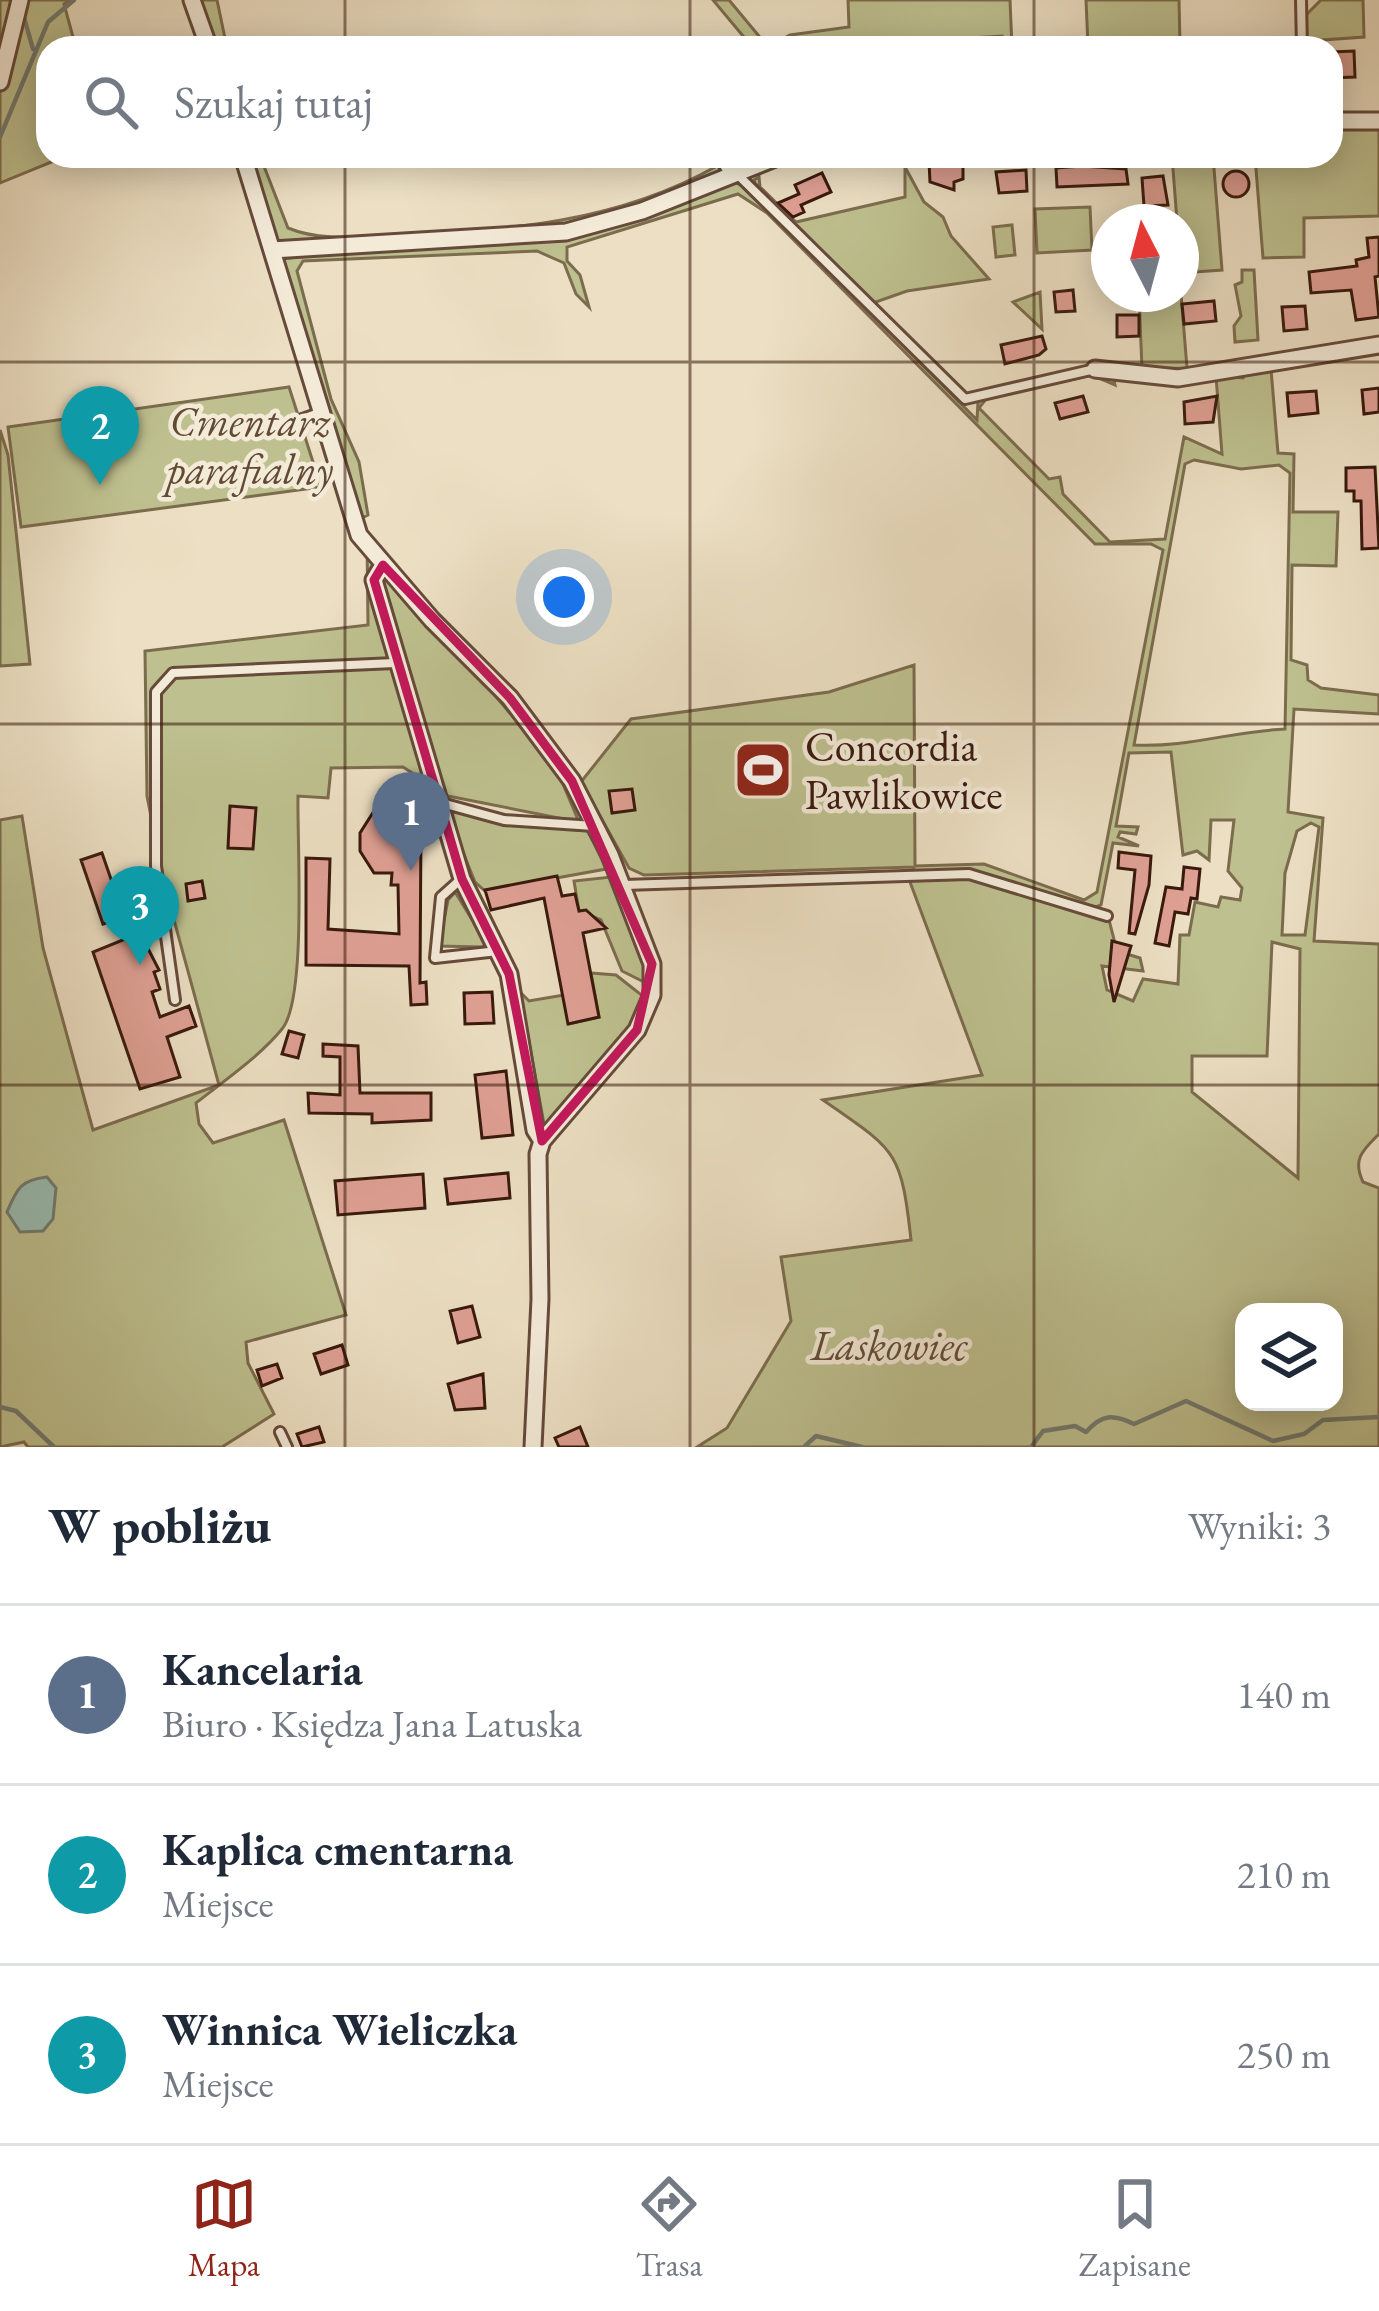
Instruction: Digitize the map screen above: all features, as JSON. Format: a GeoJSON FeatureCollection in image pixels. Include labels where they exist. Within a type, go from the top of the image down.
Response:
{"type":"FeatureCollection","features":[{"type":"Feature","properties":{"kind":"street"},"geometry":{"type":"LineString","coordinates":[[0,82],[20,0]]}},
{"type":"Feature","properties":{"kind":"street"},"geometry":{"type":"LineString","coordinates":[[192,0],[205,36]]}},
{"type":"Feature","properties":{"kind":"street"},"geometry":{"type":"LineString","coordinates":[[1343,121],[1379,121]]}},
{"type":"Feature","properties":{"kind":"street"},"geometry":{"type":"LineString","coordinates":[[247,168],[359,535],[510,698],[572,781],[622,885],[652,964],[652,995],[638,1030],[542,1141],[538,1154],[540,1299],[533,1447]]}},
{"type":"Feature","properties":{"kind":"street"},"geometry":{"type":"LineString","coordinates":[[272,250],[566,232],[642,211],[752,168]]}},
{"type":"Feature","properties":{"kind":"street"},"geometry":{"type":"LineString","coordinates":[[1095,369],[1178,378],[1379,346]]}},
{"type":"Feature","properties":{"kind":"street"},"geometry":{"type":"LineString","coordinates":[[383,565],[374,580],[462,879],[508,974],[535,1130],[542,1141]]}},
{"type":"Feature","properties":{"kind":"lane"},"geometry":{"type":"LineString","coordinates":[[1301,0],[1302,36]]}},
{"type":"Feature","properties":{"kind":"lane"},"geometry":{"type":"LineString","coordinates":[[728,168],[965,399],[1095,369]]}},
{"type":"Feature","properties":{"kind":"lane"},"geometry":{"type":"LineString","coordinates":[[299,420],[321,412]]}},
{"type":"Feature","properties":{"kind":"lane"},"geometry":{"type":"LineString","coordinates":[[175,1000],[156,866],[156,692],[161,682],[172,673],[397,662]]}},
{"type":"Feature","properties":{"kind":"lane"},"geometry":{"type":"LineString","coordinates":[[437,802],[504,820],[595,826]]}},
{"type":"Feature","properties":{"kind":"lane"},"geometry":{"type":"LineString","coordinates":[[622,885],[969,874],[1107,916]]}},
{"type":"Feature","properties":{"kind":"lane"},"geometry":{"type":"LineString","coordinates":[[462,879],[440,897],[435,958],[498,951]]}},
{"type":"Feature","properties":{"kind":"lane"},"geometry":{"type":"LineString","coordinates":[[280,1432],[287,1447]]}},
{"type":"Feature","properties":{"kind":"highlighted area"},"geometry":{"type":"Polygon","coordinates":[[[383,565],[510,698],[572,781],[652,964],[637,1030],[542,1141],[509,974],[462,879],[374,580],[383,565]]]}},
{"type":"Feature","properties":{"kind":"green space"},"geometry":{"type":"Polygon","coordinates":[[[0,0],[71,0],[64,4],[73,36],[36,36],[37,168],[0,183],[0,0]]]}},
{"type":"Feature","properties":{"kind":"green space"},"geometry":{"type":"Polygon","coordinates":[[[197,0],[217,0],[224,36],[208,36],[197,0]]]}},
{"type":"Feature","properties":{"kind":"green space"},"geometry":{"type":"Polygon","coordinates":[[[713,0],[729,0],[759,36],[743,36],[713,0]]]}},
{"type":"Feature","properties":{"kind":"green space"},"geometry":{"type":"Polygon","coordinates":[[[848,0],[1010,0],[1012,36],[788,36],[849,27],[848,0]]]}},
{"type":"Feature","properties":{"kind":"green space"},"geometry":{"type":"Polygon","coordinates":[[[1086,0],[1179,0],[1180,36],[1088,36],[1086,0]]]}},
{"type":"Feature","properties":{"kind":"green space"},"geometry":{"type":"Polygon","coordinates":[[[1321,0],[1363,0],[1364,37],[1306,36],[1305,16],[1321,0]]]}},
{"type":"Feature","properties":{"kind":"green space"},"geometry":{"type":"Polygon","coordinates":[[[1343,124],[1379,124],[1379,216],[1304,218],[1304,257],[1263,258],[1256,168],[1343,168],[1343,124]]]}},
{"type":"Feature","properties":{"kind":"green space"},"geometry":{"type":"Polygon","coordinates":[[[251,168],[265,168],[288,228],[342,237],[480,230],[562,220],[641,200],[713,168],[720,171],[690,193],[641,210],[579,223],[439,238],[274,242],[251,168]]]}},
{"type":"Feature","properties":{"kind":"green space"},"geometry":{"type":"Polygon","coordinates":[[[906,168],[924,202],[943,217],[951,236],[989,279],[907,291],[873,303],[755,183],[754,180],[759,177],[760,187],[796,222],[905,197],[906,168]]]}},
{"type":"Feature","properties":{"kind":"green space"},"geometry":{"type":"Polygon","coordinates":[[[1173,168],[1214,168],[1222,270],[1199,272],[1199,204],[1176,204],[1173,168]]]}},
{"type":"Feature","properties":{"kind":"green space","name":"Laskowiec"},"geometry":{"type":"Polygon","coordinates":[[[732,182],[746,186],[977,420],[978,402],[986,396],[1093,373],[1113,376],[1115,385],[1092,375],[986,399],[979,408],[1049,479],[1060,477],[1063,494],[1110,542],[1165,539],[1184,437],[1222,454],[1216,376],[1243,378],[1245,372],[1271,369],[1278,453],[1294,454],[1293,512],[1338,512],[1336,566],[1292,565],[1291,660],[1307,665],[1308,680],[1321,688],[1379,695],[1379,714],[1294,709],[1288,812],[1323,818],[1314,941],[1379,944],[1379,1134],[1364,1150],[1359,1167],[1363,1182],[1379,1188],[1379,1447],[697,1447],[727,1428],[791,1321],[781,1257],[911,1240],[903,1187],[891,1155],[823,1100],[982,1075],[910,882],[914,867],[644,875],[629,868],[581,782],[631,719],[829,692],[914,665],[915,866],[984,864],[1084,900],[1097,892],[1163,550],[1151,544],[1095,544],[767,213],[738,194],[567,247],[567,261],[580,275],[589,307],[576,294],[564,263],[537,251],[303,261],[297,271],[331,399],[359,462],[368,515],[360,519],[282,259],[358,249],[533,241],[732,182]],[[1194,460],[1185,464],[1134,745],[1285,729],[1290,473],[1279,465],[1241,469],[1194,460]],[[1171,752],[1129,753],[1116,826],[1138,827],[1136,834],[1120,832],[1118,837],[1139,846],[1113,843],[1101,905],[1082,912],[1109,920],[1117,951],[1140,958],[1143,971],[1102,966],[1107,990],[1133,1001],[1143,979],[1178,984],[1180,935],[1189,935],[1195,902],[1218,907],[1221,897],[1240,900],[1242,888],[1228,871],[1234,820],[1211,820],[1209,860],[1197,851],[1183,855],[1171,752]],[[1311,823],[1297,831],[1285,873],[1282,935],[1305,935],[1319,827],[1311,823]],[[1272,942],[1267,1056],[1192,1056],[1192,1092],[1298,1178],[1300,949],[1272,942]]]}},
{"type":"Feature","properties":{"kind":"green space"},"geometry":{"type":"Polygon","coordinates":[[[1090,207],[1091,250],[1037,253],[1035,209],[1090,207]]]}},
{"type":"Feature","properties":{"kind":"green space"},"geometry":{"type":"Polygon","coordinates":[[[1012,225],[1015,255],[996,257],[993,227],[1012,225]]]}},
{"type":"Feature","properties":{"kind":"green space"},"geometry":{"type":"Polygon","coordinates":[[[1242,270],[1254,270],[1258,340],[1235,342],[1234,326],[1241,316],[1235,285],[1242,282],[1242,270]]]}},
{"type":"Feature","properties":{"kind":"green space"},"geometry":{"type":"Polygon","coordinates":[[[1040,292],[1042,329],[1013,302],[1040,292]]]}},
{"type":"Feature","properties":{"kind":"green space"},"geometry":{"type":"Polygon","coordinates":[[[1140,312],[1182,312],[1187,368],[1142,369],[1140,312]]]}},
{"type":"Feature","properties":{"kind":"green space","name":"Cmentarz parafialny"},"geometry":{"type":"Polygon","coordinates":[[[289,387],[321,487],[21,527],[8,427],[289,387]]]}},
{"type":"Feature","properties":{"kind":"green space"},"geometry":{"type":"Polygon","coordinates":[[[0,430],[8,455],[30,664],[0,666],[0,430]]]}},
{"type":"Feature","properties":{"kind":"green space"},"geometry":{"type":"Polygon","coordinates":[[[367,541],[557,770],[579,822],[448,796],[403,767],[331,768],[328,798],[298,796],[298,954],[290,1012],[263,1049],[241,1068],[196,1103],[199,1124],[213,1143],[284,1120],[346,1315],[246,1342],[248,1363],[274,1414],[222,1447],[28,1447],[24,1442],[0,1447],[0,820],[22,816],[43,948],[93,1130],[219,1085],[165,887],[147,796],[145,651],[368,625],[367,541]]]}},
{"type":"Feature","properties":{"kind":"green space"},"geometry":{"type":"Polygon","coordinates":[[[455,808],[505,824],[589,831],[606,869],[485,891],[475,882],[449,818],[455,808]]]}},
{"type":"Feature","properties":{"kind":"green space"},"geometry":{"type":"Polygon","coordinates":[[[611,877],[647,972],[646,983],[622,971],[601,920],[579,911],[574,881],[611,877]]]}},
{"type":"Feature","properties":{"kind":"green space"},"geometry":{"type":"Polygon","coordinates":[[[455,892],[487,944],[482,947],[439,946],[448,900],[455,892]]]}},
{"type":"Feature","properties":{"kind":"green space"},"geometry":{"type":"Polygon","coordinates":[[[591,973],[616,975],[644,997],[629,1029],[602,1067],[544,1124],[520,992],[529,1001],[564,995],[569,1024],[599,1017],[591,973]]]}},
{"type":"Feature","properties":{"kind":"water"},"geometry":{"type":"Polygon","coordinates":[[[47,1177],[56,1188],[53,1219],[43,1231],[20,1232],[7,1212],[14,1197],[25,1183],[47,1177]]]}},
{"type":"Feature","properties":{"kind":"building"},"geometry":{"type":"Polygon","coordinates":[[[1343,51],[1354,51],[1355,77],[1343,78],[1343,51]]]}},
{"type":"Feature","properties":{"kind":"building"},"geometry":{"type":"Polygon","coordinates":[[[929,168],[963,168],[963,179],[954,182],[954,190],[930,182],[929,168]]]}},
{"type":"Feature","properties":{"kind":"building"},"geometry":{"type":"Polygon","coordinates":[[[1056,168],[1126,169],[1128,184],[1057,187],[1056,168]]]}},
{"type":"Feature","properties":{"kind":"building"},"geometry":{"type":"Polygon","coordinates":[[[1026,170],[1027,191],[999,193],[996,172],[1026,170]]]}},
{"type":"Feature","properties":{"kind":"building"},"geometry":{"type":"Polygon","coordinates":[[[1236,171],[1249,184],[1236,197],[1223,184],[1236,171]]]}},
{"type":"Feature","properties":{"kind":"building"},"geometry":{"type":"Polygon","coordinates":[[[822,173],[831,192],[801,205],[804,212],[793,217],[778,203],[799,194],[795,185],[822,173]]]}},
{"type":"Feature","properties":{"kind":"building"},"geometry":{"type":"Polygon","coordinates":[[[1163,176],[1168,204],[1144,204],[1142,178],[1163,176]]]}},
{"type":"Feature","properties":{"kind":"building"},"geometry":{"type":"Polygon","coordinates":[[[1379,237],[1379,276],[1375,277],[1379,317],[1356,320],[1351,290],[1311,293],[1309,272],[1357,266],[1356,260],[1369,257],[1367,238],[1379,237]]]}},
{"type":"Feature","properties":{"kind":"building"},"geometry":{"type":"Polygon","coordinates":[[[1073,290],[1075,311],[1056,312],[1054,292],[1073,290]]]}},
{"type":"Feature","properties":{"kind":"building"},"geometry":{"type":"Polygon","coordinates":[[[1214,301],[1216,321],[1184,324],[1183,312],[1199,312],[1199,302],[1214,301]]]}},
{"type":"Feature","properties":{"kind":"building"},"geometry":{"type":"Polygon","coordinates":[[[1305,306],[1307,329],[1284,331],[1282,307],[1305,306]]]}},
{"type":"Feature","properties":{"kind":"building"},"geometry":{"type":"Polygon","coordinates":[[[1117,315],[1139,315],[1139,336],[1117,337],[1117,315]]]}},
{"type":"Feature","properties":{"kind":"building"},"geometry":{"type":"Polygon","coordinates":[[[1042,336],[1046,349],[1039,355],[1005,364],[1001,345],[1042,336]]]}},
{"type":"Feature","properties":{"kind":"building"},"geometry":{"type":"Polygon","coordinates":[[[1379,388],[1379,412],[1364,414],[1362,390],[1379,388]]]}},
{"type":"Feature","properties":{"kind":"building"},"geometry":{"type":"Polygon","coordinates":[[[1316,391],[1318,413],[1289,416],[1287,393],[1316,391]]]}},
{"type":"Feature","properties":{"kind":"building"},"geometry":{"type":"Polygon","coordinates":[[[1083,396],[1088,412],[1060,419],[1055,403],[1083,396]]]}},
{"type":"Feature","properties":{"kind":"building"},"geometry":{"type":"Polygon","coordinates":[[[1217,396],[1213,422],[1185,424],[1184,402],[1217,396]]]}},
{"type":"Feature","properties":{"kind":"building"},"geometry":{"type":"Polygon","coordinates":[[[1375,467],[1379,548],[1362,549],[1361,501],[1354,501],[1354,491],[1346,491],[1346,468],[1375,467]]]}},
{"type":"Feature","properties":{"kind":"building"},"geometry":{"type":"Polygon","coordinates":[[[632,789],[635,810],[612,813],[609,791],[632,789]]]}},
{"type":"Feature","properties":{"kind":"building"},"geometry":{"type":"Polygon","coordinates":[[[230,806],[256,808],[253,849],[228,848],[230,806]]]}},
{"type":"Feature","properties":{"kind":"building"},"geometry":{"type":"Polygon","coordinates":[[[374,811],[386,811],[400,824],[421,824],[420,983],[426,982],[427,1004],[411,1005],[409,966],[306,965],[306,858],[330,859],[328,929],[399,934],[398,885],[391,885],[392,873],[374,873],[360,851],[360,833],[374,811]]]}},
{"type":"Feature","properties":{"kind":"building"},"geometry":{"type":"Polygon","coordinates":[[[1119,852],[1151,856],[1149,885],[1135,934],[1129,933],[1135,870],[1118,868],[1119,852]]]}},
{"type":"Feature","properties":{"kind":"building"},"geometry":{"type":"Polygon","coordinates":[[[102,853],[124,917],[103,924],[81,860],[102,853]]]}},
{"type":"Feature","properties":{"kind":"building"},"geometry":{"type":"Polygon","coordinates":[[[1184,867],[1200,869],[1197,899],[1191,898],[1188,914],[1175,912],[1169,946],[1155,943],[1166,887],[1182,889],[1184,867]]]}},
{"type":"Feature","properties":{"kind":"building"},"geometry":{"type":"Polygon","coordinates":[[[557,876],[562,896],[575,894],[579,911],[586,910],[606,928],[583,933],[599,1017],[568,1024],[544,898],[491,910],[485,890],[557,876]]]}},
{"type":"Feature","properties":{"kind":"building"},"geometry":{"type":"Polygon","coordinates":[[[202,881],[205,898],[188,901],[186,884],[202,881]]]}},
{"type":"Feature","properties":{"kind":"building"},"geometry":{"type":"Polygon","coordinates":[[[140,933],[159,970],[154,972],[160,989],[152,992],[160,1017],[189,1006],[196,1026],[167,1037],[180,1077],[140,1089],[93,952],[140,933]]]}},
{"type":"Feature","properties":{"kind":"building"},"geometry":{"type":"Polygon","coordinates":[[[1112,941],[1131,946],[1114,1002],[1109,975],[1112,941]]]}},
{"type":"Feature","properties":{"kind":"building"},"geometry":{"type":"Polygon","coordinates":[[[492,992],[494,1023],[465,1024],[464,993],[492,992]]]}},
{"type":"Feature","properties":{"kind":"building"},"geometry":{"type":"Polygon","coordinates":[[[289,1031],[304,1035],[298,1058],[282,1054],[289,1031]]]}},
{"type":"Feature","properties":{"kind":"building"},"geometry":{"type":"Polygon","coordinates":[[[323,1044],[358,1046],[360,1093],[431,1093],[431,1120],[372,1123],[372,1114],[309,1113],[308,1093],[340,1095],[340,1057],[323,1056],[323,1044]]]}},
{"type":"Feature","properties":{"kind":"building"},"geometry":{"type":"Polygon","coordinates":[[[506,1071],[513,1135],[482,1138],[475,1075],[506,1071]]]}},
{"type":"Feature","properties":{"kind":"building"},"geometry":{"type":"Polygon","coordinates":[[[508,1173],[510,1198],[448,1204],[445,1179],[508,1173]]]}},
{"type":"Feature","properties":{"kind":"building"},"geometry":{"type":"Polygon","coordinates":[[[423,1174],[425,1208],[338,1215],[335,1181],[423,1174]]]}},
{"type":"Feature","properties":{"kind":"building"},"geometry":{"type":"Polygon","coordinates":[[[472,1306],[480,1337],[458,1343],[450,1311],[472,1306]]]}},
{"type":"Feature","properties":{"kind":"building"},"geometry":{"type":"Polygon","coordinates":[[[342,1345],[348,1365],[321,1374],[314,1354],[342,1345]]]}},
{"type":"Feature","properties":{"kind":"building"},"geometry":{"type":"Polygon","coordinates":[[[277,1364],[282,1378],[262,1386],[257,1370],[277,1364]]]}},
{"type":"Feature","properties":{"kind":"building"},"geometry":{"type":"Polygon","coordinates":[[[483,1374],[485,1408],[455,1410],[448,1384],[483,1374]]]}},
{"type":"Feature","properties":{"kind":"building"},"geometry":{"type":"Polygon","coordinates":[[[319,1427],[324,1442],[302,1447],[297,1434],[319,1427]]]}},
{"type":"Feature","properties":{"kind":"building"},"geometry":{"type":"Polygon","coordinates":[[[580,1427],[588,1447],[559,1447],[555,1438],[580,1427]]]}},
{"type":"Feature","properties":{"kind":"waterway"},"geometry":{"type":"LineString","coordinates":[[42,36],[48,22],[74,0]]}},
{"type":"Feature","properties":{"kind":"waterway"},"geometry":{"type":"LineString","coordinates":[[23,14],[33,49]]}},
{"type":"Feature","properties":{"kind":"waterway"},"geometry":{"type":"LineString","coordinates":[[0,137],[36,51]]}},
{"type":"Feature","properties":{"kind":"waterway"},"geometry":{"type":"LineString","coordinates":[[1031,1447],[1043,1431],[1075,1426],[1086,1432],[1108,1417],[1134,1424],[1186,1401],[1273,1441],[1304,1434],[1323,1420],[1379,1417]]}},
{"type":"Feature","properties":{"kind":"waterway"},"geometry":{"type":"LineString","coordinates":[[0,1407],[16,1411],[54,1447]]}},
{"type":"Feature","properties":{"kind":"waterway"},"geometry":{"type":"LineString","coordinates":[[804,1447],[816,1436],[862,1447]]}},
{"type":"Feature","properties":{"kind":"place","name":"Kaplica cmentarna"},"geometry":{"type":"Point","coordinates":[100,485]}},
{"type":"Feature","properties":{"kind":"place","name":"Concordia Pawlikowice"},"geometry":{"type":"Point","coordinates":[763,770]}},
{"type":"Feature","properties":{"kind":"place","name":"Kancelaria"},"geometry":{"type":"Point","coordinates":[411,871]}},
{"type":"Feature","properties":{"kind":"place","name":"Winnica Wieliczka"},"geometry":{"type":"Point","coordinates":[140,965]}}]}
